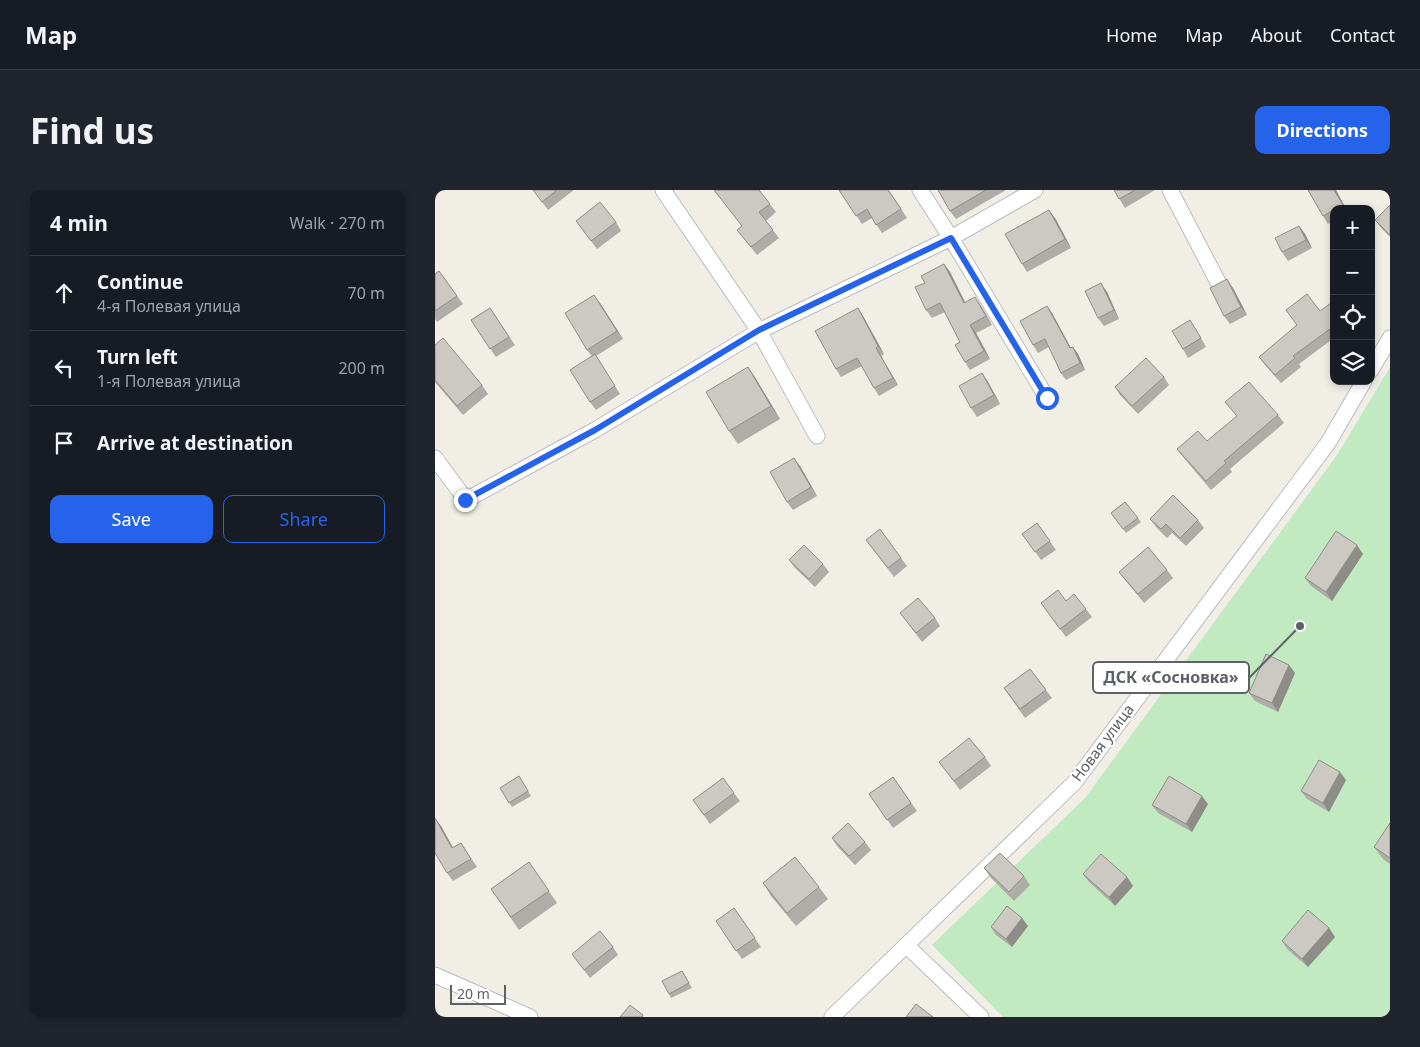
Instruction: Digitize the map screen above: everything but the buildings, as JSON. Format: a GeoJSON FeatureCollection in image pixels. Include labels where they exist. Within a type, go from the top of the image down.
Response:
{"type":"FeatureCollection","features":[{"type":"Feature","properties":{"kind":"street"},"geometry":{"type":"LineString","coordinates":[[663,190],[759,330],[817,436]]}},
{"type":"Feature","properties":{"kind":"street"},"geometry":{"type":"LineString","coordinates":[[920,190],[1047,398]]}},
{"type":"Feature","properties":{"kind":"street"},"geometry":{"type":"LineString","coordinates":[[435,458],[465,500],[595,430],[759,330],[951,238],[1035,190]]}},
{"type":"Feature","properties":{"kind":"street"},"geometry":{"type":"LineString","coordinates":[[1171,190],[1218,282]]}},
{"type":"Feature","properties":{"kind":"street"},"geometry":{"type":"LineString","coordinates":[[1375,363],[1390,338]]}},
{"type":"Feature","properties":{"kind":"street","name":"Новая улица"},"geometry":{"type":"LineString","coordinates":[[832,1017],[1074,783],[1327,443],[1362,385]]}},
{"type":"Feature","properties":{"kind":"street"},"geometry":{"type":"LineString","coordinates":[[906,945],[981,1017]]}},
{"type":"Feature","properties":{"kind":"street"},"geometry":{"type":"LineString","coordinates":[[435,975],[530,1017]]}},
{"type":"Feature","properties":{"kind":"green space"},"geometry":{"type":"Polygon","coordinates":[[[1390,367],[1390,1017],[1003,1017],[932,945],[1085,798],[1337,455],[1390,367]]]}},
{"type":"Feature","properties":{"kind":"place","name":"ДСК «Сосновка»"},"geometry":{"type":"Point","coordinates":[1300,626]}},
{"type":"Feature","properties":{"kind":"route"},"geometry":{"type":"LineString","coordinates":[[465,500],[595,430],[759,330],[951,238],[1047,398]]}}]}
